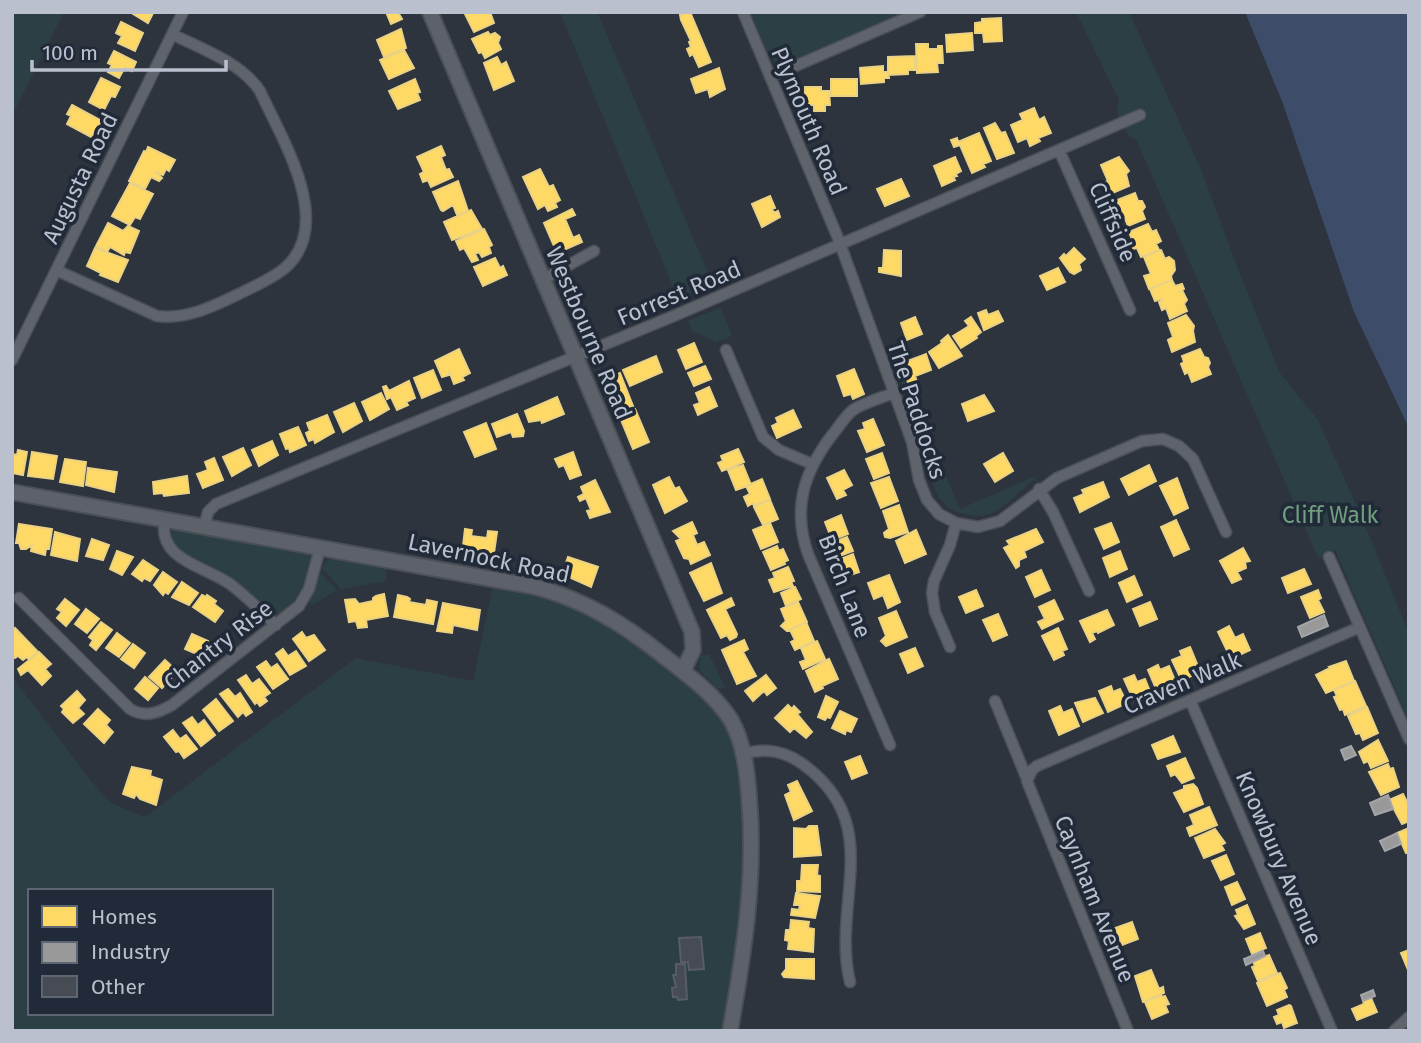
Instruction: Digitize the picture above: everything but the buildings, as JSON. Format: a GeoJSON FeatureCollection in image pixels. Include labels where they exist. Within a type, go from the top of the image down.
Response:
{"type":"FeatureCollection","features":[{"type":"Feature","properties":{"kind":"main road","name":"Westbourne Road"},"geometry":{"type":"LineString","coordinates":[[430,12],[692,632],[695,644],[683,671]]}},
{"type":"Feature","properties":{"kind":"main road","name":"Lavernock Road"},"geometry":{"type":"LineString","coordinates":[[12,492],[536,587],[572,598],[619,622],[714,698],[729,717],[743,754],[750,807],[751,861],[743,961],[730,1031]]}},
{"type":"Feature","properties":{"kind":"street","name":"Augusta Road"},"geometry":{"type":"LineString","coordinates":[[12,360],[183,12]]}},
{"type":"Feature","properties":{"kind":"street","name":"Plymouth Road"},"geometry":{"type":"LineString","coordinates":[[743,12],[840,245]]}},
{"type":"Feature","properties":{"kind":"street"},"geometry":{"type":"LineString","coordinates":[[770,77],[920,12]]}},
{"type":"Feature","properties":{"kind":"street"},"geometry":{"type":"LineString","coordinates":[[56,270],[157,316],[171,317],[201,311],[264,281],[284,269],[296,253],[307,222],[301,184],[260,90],[243,72],[172,34]]}},
{"type":"Feature","properties":{"kind":"street","name":"Forrest Road"},"geometry":{"type":"LineString","coordinates":[[204,527],[208,512],[216,504],[669,318],[1140,115]]}},
{"type":"Feature","properties":{"kind":"street","name":"Cliffside"},"geometry":{"type":"LineString","coordinates":[[1059,150],[1130,310]]}},
{"type":"Feature","properties":{"kind":"street","name":"The Paddocks"},"geometry":{"type":"LineString","coordinates":[[840,245],[912,442],[919,480],[927,500],[939,514],[956,523]]}},
{"type":"Feature","properties":{"kind":"street"},"geometry":{"type":"LineString","coordinates":[[542,280],[594,251]]}},
{"type":"Feature","properties":{"kind":"street"},"geometry":{"type":"LineString","coordinates":[[726,350],[763,437],[779,450],[812,464]]}},
{"type":"Feature","properties":{"kind":"street","name":"Birch Lane"},"geometry":{"type":"LineString","coordinates":[[890,745],[805,544],[802,501],[812,464],[850,412],[894,393]]}},
{"type":"Feature","properties":{"kind":"street"},"geometry":{"type":"LineString","coordinates":[[950,647],[935,612],[932,593],[956,523],[978,527],[989,525],[1006,516],[1057,478],[1142,441],[1163,439],[1179,446],[1193,459],[1226,532]]}},
{"type":"Feature","properties":{"kind":"street"},"geometry":{"type":"LineString","coordinates":[[1040,489],[1089,591]]}},
{"type":"Feature","properties":{"kind":"street"},"geometry":{"type":"LineString","coordinates":[[164,519],[165,538],[176,556],[229,583],[276,625]]}},
{"type":"Feature","properties":{"kind":"street","name":"Chantry Rise"},"geometry":{"type":"LineString","coordinates":[[19,598],[130,709],[142,714],[160,712],[299,606],[309,589],[320,548]]}},
{"type":"Feature","properties":{"kind":"street"},"geometry":{"type":"LineString","coordinates":[[1329,557],[1409,739]]}},
{"type":"Feature","properties":{"kind":"street","name":"Craven Walk"},"geometry":{"type":"LineString","coordinates":[[1027,780],[1037,766],[1360,627]]}},
{"type":"Feature","properties":{"kind":"street","name":"Caynham Avenue"},"geometry":{"type":"LineString","coordinates":[[995,701],[1128,1031]]}},
{"type":"Feature","properties":{"kind":"street","name":"Knowbury Avenue"},"geometry":{"type":"LineString","coordinates":[[1190,701],[1332,1031]]}},
{"type":"Feature","properties":{"kind":"street"},"geometry":{"type":"LineString","coordinates":[[743,754],[771,750],[800,762],[819,777],[843,812],[852,852],[844,934],[850,982]]}},
{"type":"Feature","properties":{"kind":"street"},"geometry":{"type":"LineString","coordinates":[[1394,1031],[1409,1017]]}},
{"type":"Feature","properties":{"kind":"green space"},"geometry":{"type":"Polygon","coordinates":[[[12,12],[64,12],[12,116],[12,12]]]}},
{"type":"Feature","properties":{"kind":"green space"},"geometry":{"type":"Polygon","coordinates":[[[560,12],[597,12],[713,284],[678,299],[560,12]]]}},
{"type":"Feature","properties":{"kind":"green space"},"geometry":{"type":"Polygon","coordinates":[[[750,12],[907,12],[782,64],[769,58],[750,12]]]}},
{"type":"Feature","properties":{"kind":"green space","name":"Cliff Walk"},"geometry":{"type":"Polygon","coordinates":[[[1076,12],[1129,12],[1202,172],[1280,373],[1318,420],[1363,520],[1409,634],[1409,721],[1335,550],[1318,558],[1137,141],[1128,135],[1117,112],[1119,100],[1076,12]]]}},
{"type":"Feature","properties":{"kind":"green space"},"geometry":{"type":"Polygon","coordinates":[[[721,307],[732,336],[717,342],[692,331],[688,321],[721,307]]]}},
{"type":"Feature","properties":{"kind":"green space"},"geometry":{"type":"Polygon","coordinates":[[[904,378],[960,509],[1043,473],[989,514],[972,515],[953,510],[944,503],[934,485],[923,440],[900,379],[904,378]]]}},
{"type":"Feature","properties":{"kind":"green space"},"geometry":{"type":"Polygon","coordinates":[[[173,529],[306,552],[313,563],[297,600],[277,613],[264,606],[229,577],[182,553],[172,541],[173,529]]]}},
{"type":"Feature","properties":{"kind":"green space"},"geometry":{"type":"Polygon","coordinates":[[[333,557],[386,567],[386,581],[341,589],[322,568],[326,561],[333,557]]]}},
{"type":"Feature","properties":{"kind":"green space"},"geometry":{"type":"Polygon","coordinates":[[[320,573],[337,590],[313,605],[308,601],[320,573]]]}},
{"type":"Feature","properties":{"kind":"green space"},"geometry":{"type":"Polygon","coordinates":[[[493,586],[552,599],[594,617],[626,637],[686,683],[714,709],[728,730],[737,758],[744,836],[740,920],[722,1031],[12,1031],[12,677],[91,781],[111,803],[145,817],[356,658],[473,681],[493,586]]]}},
{"type":"Feature","properties":{"kind":"green space"},"geometry":{"type":"Polygon","coordinates":[[[709,654],[725,687],[719,690],[700,671],[700,656],[709,654]]]}},
{"type":"Feature","properties":{"kind":"water"},"geometry":{"type":"Polygon","coordinates":[[[1245,12],[1409,12],[1409,428],[1354,312],[1282,101],[1245,12]]]}}]}
